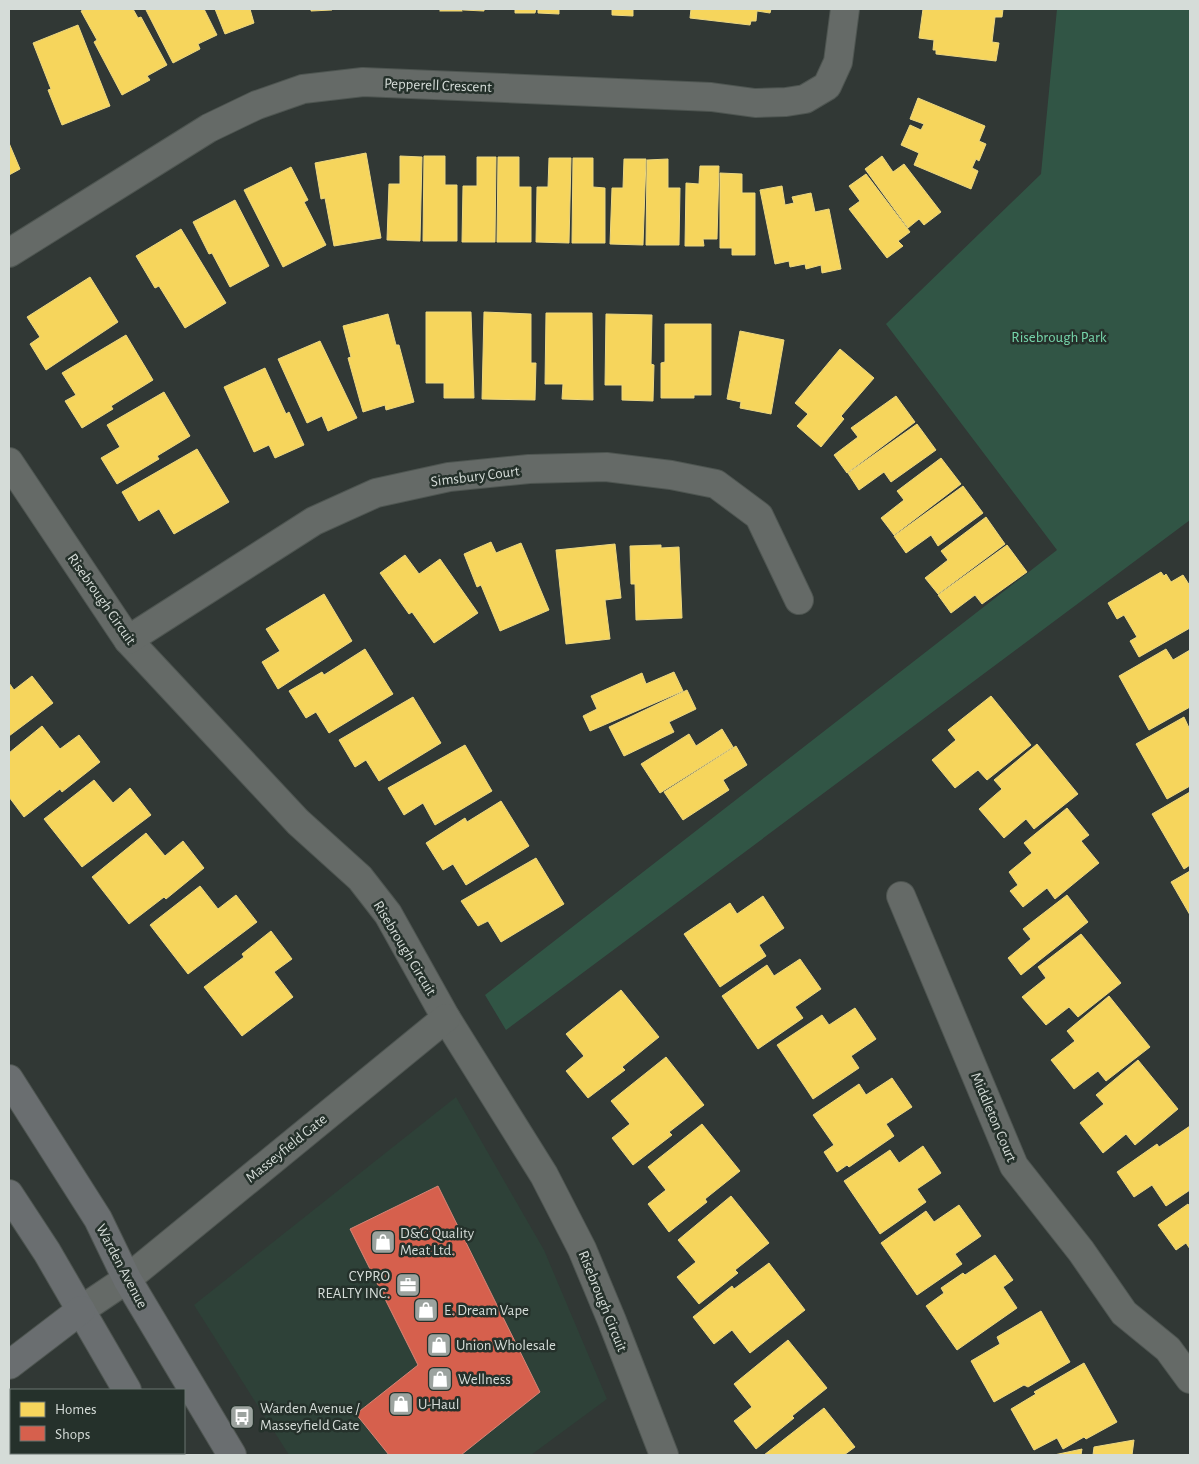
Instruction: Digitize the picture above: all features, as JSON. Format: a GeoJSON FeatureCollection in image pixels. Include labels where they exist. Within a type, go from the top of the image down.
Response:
{"type":"FeatureCollection","features":[{"type":"Feature","properties":{"kind":"main road","name":"Warden Avenue"},"geometry":{"type":"LineString","coordinates":[[9,1079],[98,1219],[127,1279],[232,1455]]}},
{"type":"Feature","properties":{"kind":"main road"},"geometry":{"type":"LineString","coordinates":[[9,1194],[81,1310],[126,1389]]}},
{"type":"Feature","properties":{"kind":"main road"},"geometry":{"type":"LineString","coordinates":[[9,1364],[81,1310]]}},
{"type":"Feature","properties":{"kind":"street","name":"Pepperell Crescent"},"geometry":{"type":"LineString","coordinates":[[9,253],[209,128],[258,105],[303,89],[363,82],[711,97],[754,102],[805,99],[827,86],[838,62],[845,9]]}},
{"type":"Feature","properties":{"kind":"street","name":"Risebrough Circuit"},"geometry":{"type":"LineString","coordinates":[[9,462],[128,640],[298,822],[360,878],[388,914],[446,1018],[544,1175],[570,1224],[612,1321],[664,1455]]}},
{"type":"Feature","properties":{"kind":"street","name":"Simsbury Court"},"geometry":{"type":"LineString","coordinates":[[128,640],[314,521],[376,493],[449,477],[529,469],[606,467],[671,475],[716,484],[759,516],[799,600]]}},
{"type":"Feature","properties":{"kind":"street","name":"Middleton Court"},"geometry":{"type":"LineString","coordinates":[[901,896],[1014,1166],[1081,1251],[1124,1313],[1168,1349],[1190,1379]]}},
{"type":"Feature","properties":{"kind":"street","name":"Masseyfield Gate"},"geometry":{"type":"LineString","coordinates":[[81,1310],[127,1279],[446,1018]]}},
{"type":"Feature","properties":{"kind":"shaded area"},"geometry":{"type":"Polygon","coordinates":[[[456,1097],[544,1250],[607,1399],[531,1455],[289,1455],[194,1305],[456,1097]]]}},
{"type":"Feature","properties":{"kind":"shaded area"},"geometry":{"type":"Polygon","coordinates":[[[9,1424],[10,1454],[97,1455],[9,1455],[9,1424]]]}},
{"type":"Feature","properties":{"kind":"green space","name":"Risebrough Park"},"geometry":{"type":"Polygon","coordinates":[[[1057,9],[1190,9],[1190,520],[506,1030],[485,995],[1057,550],[886,324],[1041,174],[1057,9]]]}},
{"type":"Feature","properties":{"kind":"building: Homes"},"geometry":{"type":"Polygon","coordinates":[[[86,9],[133,9],[138,18],[141,17],[167,65],[147,76],[150,80],[122,95],[94,42],[97,40],[81,11],[86,9]]]}},
{"type":"Feature","properties":{"kind":"building: Homes"},"geometry":{"type":"Polygon","coordinates":[[[204,9],[217,35],[198,44],[200,49],[173,63],[146,10],[204,9]]]}},
{"type":"Feature","properties":{"kind":"building: Homes"},"geometry":{"type":"Polygon","coordinates":[[[215,9],[250,9],[254,23],[225,34],[215,9]]]}},
{"type":"Feature","properties":{"kind":"building: Homes"},"geometry":{"type":"Polygon","coordinates":[[[311,9],[332,9],[332,10],[311,11],[311,9]]]}},
{"type":"Feature","properties":{"kind":"building: Homes"},"geometry":{"type":"Polygon","coordinates":[[[440,9],[462,9],[462,11],[440,11],[440,9]]]}},
{"type":"Feature","properties":{"kind":"building: Homes"},"geometry":{"type":"Polygon","coordinates":[[[484,9],[484,11],[463,10],[484,9]]]}},
{"type":"Feature","properties":{"kind":"building: Homes"},"geometry":{"type":"Polygon","coordinates":[[[515,9],[536,9],[535,13],[515,13],[515,9]]]}},
{"type":"Feature","properties":{"kind":"building: Homes"},"geometry":{"type":"Polygon","coordinates":[[[538,9],[559,9],[559,14],[538,13],[538,9]]]}},
{"type":"Feature","properties":{"kind":"building: Homes"},"geometry":{"type":"Polygon","coordinates":[[[612,9],[633,9],[633,16],[612,15],[612,9]]]}},
{"type":"Feature","properties":{"kind":"building: Homes"},"geometry":{"type":"Polygon","coordinates":[[[691,9],[771,9],[770,13],[757,11],[756,21],[751,21],[750,25],[690,18],[691,9]]]}},
{"type":"Feature","properties":{"kind":"building: Homes"},"geometry":{"type":"Polygon","coordinates":[[[923,9],[1003,9],[1002,17],[995,17],[992,42],[999,43],[996,61],[936,54],[936,50],[933,50],[934,40],[919,38],[923,9]]]}},
{"type":"Feature","properties":{"kind":"building: Homes"},"geometry":{"type":"Polygon","coordinates":[[[78,25],[110,106],[62,125],[48,90],[51,89],[33,43],[78,25]]]}},
{"type":"Feature","properties":{"kind":"building: Homes"},"geometry":{"type":"Polygon","coordinates":[[[918,98],[985,126],[979,141],[986,144],[979,161],[976,159],[972,168],[978,171],[971,189],[914,165],[919,153],[901,145],[910,125],[921,130],[924,124],[910,119],[918,98]]]}},
{"type":"Feature","properties":{"kind":"building: Homes"},"geometry":{"type":"Polygon","coordinates":[[[9,143],[20,169],[9,175],[9,143]]]}},
{"type":"Feature","properties":{"kind":"building: Homes"},"geometry":{"type":"Polygon","coordinates":[[[366,153],[381,238],[334,246],[325,198],[321,199],[315,163],[366,153]]]}},
{"type":"Feature","properties":{"kind":"building: Homes"},"geometry":{"type":"Polygon","coordinates":[[[400,156],[422,157],[420,241],[387,240],[389,184],[400,184],[400,156]]]}},
{"type":"Feature","properties":{"kind":"building: Homes"},"geometry":{"type":"Polygon","coordinates":[[[424,156],[445,156],[445,185],[457,185],[457,241],[423,241],[424,156]]]}},
{"type":"Feature","properties":{"kind":"building: Homes"},"geometry":{"type":"Polygon","coordinates":[[[882,156],[893,172],[904,164],[941,212],[924,225],[919,219],[908,228],[865,169],[882,156]]]}},
{"type":"Feature","properties":{"kind":"building: Homes"},"geometry":{"type":"Polygon","coordinates":[[[477,157],[496,157],[495,242],[462,242],[463,186],[477,186],[477,157]]]}},
{"type":"Feature","properties":{"kind":"building: Homes"},"geometry":{"type":"Polygon","coordinates":[[[498,157],[519,157],[519,187],[531,187],[531,242],[497,242],[498,157]]]}},
{"type":"Feature","properties":{"kind":"building: Homes"},"geometry":{"type":"Polygon","coordinates":[[[549,158],[571,158],[569,243],[536,242],[537,187],[548,187],[549,158]]]}},
{"type":"Feature","properties":{"kind":"building: Homes"},"geometry":{"type":"Polygon","coordinates":[[[573,158],[593,158],[593,187],[605,188],[605,243],[572,243],[573,158]]]}},
{"type":"Feature","properties":{"kind":"building: Homes"},"geometry":{"type":"Polygon","coordinates":[[[624,159],[646,159],[643,245],[610,244],[612,188],[623,188],[624,159]]]}},
{"type":"Feature","properties":{"kind":"building: Homes"},"geometry":{"type":"Polygon","coordinates":[[[668,159],[668,188],[680,188],[679,245],[646,245],[647,160],[668,159]]]}},
{"type":"Feature","properties":{"kind":"building: Homes"},"geometry":{"type":"Polygon","coordinates":[[[700,166],[719,166],[717,239],[703,239],[704,246],[685,246],[686,183],[699,184],[700,166]]]}},
{"type":"Feature","properties":{"kind":"building: Homes"},"geometry":{"type":"Polygon","coordinates":[[[291,167],[308,200],[304,202],[326,245],[283,267],[244,190],[291,167]]]}},
{"type":"Feature","properties":{"kind":"building: Homes"},"geometry":{"type":"Polygon","coordinates":[[[720,173],[742,174],[742,193],[755,193],[755,255],[732,255],[732,248],[720,248],[720,173]]]}},
{"type":"Feature","properties":{"kind":"building: Homes"},"geometry":{"type":"Polygon","coordinates":[[[866,174],[910,232],[898,241],[903,246],[887,258],[849,209],[860,201],[849,186],[866,174]]]}},
{"type":"Feature","properties":{"kind":"building: Homes"},"geometry":{"type":"Polygon","coordinates":[[[782,186],[785,205],[794,203],[792,197],[811,193],[815,212],[829,209],[841,269],[822,273],[821,265],[806,269],[805,264],[790,267],[789,261],[775,264],[760,190],[782,186]]]}},
{"type":"Feature","properties":{"kind":"building: Homes"},"geometry":{"type":"Polygon","coordinates":[[[235,200],[269,266],[230,287],[212,253],[209,254],[193,222],[235,200]]]}},
{"type":"Feature","properties":{"kind":"building: Homes"},"geometry":{"type":"Polygon","coordinates":[[[181,229],[226,303],[185,328],[159,286],[155,288],[136,256],[181,229]]]}},
{"type":"Feature","properties":{"kind":"building: Homes"},"geometry":{"type":"Polygon","coordinates":[[[90,277],[118,322],[46,370],[30,344],[40,337],[27,317],[90,277]]]}},
{"type":"Feature","properties":{"kind":"building: Homes"},"geometry":{"type":"Polygon","coordinates":[[[426,312],[471,312],[474,398],[444,398],[444,383],[426,383],[426,312]]]}},
{"type":"Feature","properties":{"kind":"building: Homes"},"geometry":{"type":"Polygon","coordinates":[[[484,312],[531,314],[531,363],[536,363],[535,400],[482,399],[484,312]]]}},
{"type":"Feature","properties":{"kind":"building: Homes"},"geometry":{"type":"Polygon","coordinates":[[[546,313],[592,313],[593,400],[562,399],[563,384],[545,384],[546,313]]]}},
{"type":"Feature","properties":{"kind":"building: Homes"},"geometry":{"type":"Polygon","coordinates":[[[388,314],[396,345],[399,345],[414,402],[386,410],[385,405],[363,412],[348,358],[351,357],[343,326],[388,314]]]}},
{"type":"Feature","properties":{"kind":"building: Homes"},"geometry":{"type":"Polygon","coordinates":[[[606,314],[652,315],[651,364],[654,365],[653,401],[622,400],[622,385],[605,385],[606,314]]]}},
{"type":"Feature","properties":{"kind":"building: Homes"},"geometry":{"type":"Polygon","coordinates":[[[665,324],[711,324],[711,395],[694,395],[694,398],[661,398],[661,363],[665,362],[665,324]]]}},
{"type":"Feature","properties":{"kind":"building: Homes"},"geometry":{"type":"Polygon","coordinates":[[[740,331],[784,340],[771,414],[740,408],[741,402],[727,399],[740,331]]]}},
{"type":"Feature","properties":{"kind":"building: Homes"},"geometry":{"type":"Polygon","coordinates":[[[126,335],[153,380],[111,406],[113,409],[82,428],[65,401],[76,395],[62,373],[126,335]]]}},
{"type":"Feature","properties":{"kind":"building: Homes"},"geometry":{"type":"Polygon","coordinates":[[[320,341],[357,418],[328,431],[322,416],[307,423],[278,359],[320,341]]]}},
{"type":"Feature","properties":{"kind":"building: Homes"},"geometry":{"type":"Polygon","coordinates":[[[840,349],[874,378],[841,416],[844,419],[821,447],[797,426],[808,414],[795,403],[840,349]]]}},
{"type":"Feature","properties":{"kind":"building: Homes"},"geometry":{"type":"Polygon","coordinates":[[[265,368],[286,414],[289,412],[304,445],[275,458],[269,445],[254,452],[224,387],[265,368]]]}},
{"type":"Feature","properties":{"kind":"building: Homes"},"geometry":{"type":"Polygon","coordinates":[[[164,392],[190,436],[157,456],[159,459],[117,484],[101,458],[120,447],[107,425],[164,392]]]}},
{"type":"Feature","properties":{"kind":"building: Homes"},"geometry":{"type":"Polygon","coordinates":[[[896,396],[915,422],[847,473],[834,455],[858,437],[851,428],[896,396]]]}},
{"type":"Feature","properties":{"kind":"building: Homes"},"geometry":{"type":"Polygon","coordinates":[[[917,424],[936,450],[891,482],[884,472],[859,490],[848,473],[917,424]]]}},
{"type":"Feature","properties":{"kind":"building: Homes"},"geometry":{"type":"Polygon","coordinates":[[[197,449],[229,502],[174,534],[159,509],[139,521],[122,492],[197,449]]]}},
{"type":"Feature","properties":{"kind":"building: Homes"},"geometry":{"type":"Polygon","coordinates":[[[941,458],[961,484],[894,535],[881,518],[904,500],[897,491],[941,458]]]}},
{"type":"Feature","properties":{"kind":"building: Homes"},"geometry":{"type":"Polygon","coordinates":[[[963,486],[983,513],[938,546],[931,535],[906,553],[894,536],[963,486]]]}},
{"type":"Feature","properties":{"kind":"building: Homes"},"geometry":{"type":"Polygon","coordinates":[[[986,517],[1005,544],[938,594],[925,578],[948,560],[941,551],[986,517]]]}},
{"type":"Feature","properties":{"kind":"building: Homes"},"geometry":{"type":"Polygon","coordinates":[[[491,542],[496,553],[521,543],[549,610],[500,631],[481,585],[477,587],[464,554],[491,542]]]}},
{"type":"Feature","properties":{"kind":"building: Homes"},"geometry":{"type":"Polygon","coordinates":[[[615,544],[621,598],[605,600],[610,639],[566,644],[556,550],[615,544]]]}},
{"type":"Feature","properties":{"kind":"building: Homes"},"geometry":{"type":"Polygon","coordinates":[[[661,545],[661,548],[679,547],[682,618],[636,620],[635,584],[631,584],[630,546],[661,545]]]}},
{"type":"Feature","properties":{"kind":"building: Homes"},"geometry":{"type":"Polygon","coordinates":[[[1007,545],[1027,572],[982,604],[975,595],[951,613],[938,595],[1007,545]]]}},
{"type":"Feature","properties":{"kind":"building: Homes"},"geometry":{"type":"Polygon","coordinates":[[[405,555],[419,574],[440,559],[478,613],[434,643],[412,612],[409,614],[380,573],[405,555]]]}},
{"type":"Feature","properties":{"kind":"building: Homes"},"geometry":{"type":"Polygon","coordinates":[[[1161,572],[1164,576],[1166,574],[1171,582],[1183,575],[1190,586],[1190,628],[1139,657],[1130,641],[1137,637],[1124,615],[1117,619],[1108,603],[1161,572]]]}},
{"type":"Feature","properties":{"kind":"building: Homes"},"geometry":{"type":"Polygon","coordinates":[[[324,594],[352,641],[278,689],[262,662],[280,651],[266,629],[324,594]]]}},
{"type":"Feature","properties":{"kind":"building: Homes"},"geometry":{"type":"Polygon","coordinates":[[[365,649],[393,694],[329,733],[316,712],[306,718],[289,691],[322,672],[324,675],[365,649]]]}},
{"type":"Feature","properties":{"kind":"building: Homes"},"geometry":{"type":"Polygon","coordinates":[[[1166,649],[1173,660],[1190,650],[1190,707],[1149,730],[1119,676],[1166,649]]]}},
{"type":"Feature","properties":{"kind":"building: Homes"},"geometry":{"type":"Polygon","coordinates":[[[674,672],[683,691],[590,731],[583,716],[597,709],[591,696],[642,673],[646,684],[674,672]]]}},
{"type":"Feature","properties":{"kind":"building: Homes"},"geometry":{"type":"Polygon","coordinates":[[[32,676],[53,703],[9,736],[9,683],[14,690],[32,676]]]}},
{"type":"Feature","properties":{"kind":"building: Homes"},"geometry":{"type":"Polygon","coordinates":[[[687,690],[696,709],[669,722],[674,732],[624,756],[609,727],[687,690]]]}},
{"type":"Feature","properties":{"kind":"building: Homes"},"geometry":{"type":"Polygon","coordinates":[[[991,696],[1031,745],[987,780],[978,770],[955,788],[932,760],[956,740],[948,730],[991,696]]]}},
{"type":"Feature","properties":{"kind":"building: Homes"},"geometry":{"type":"Polygon","coordinates":[[[413,697],[441,743],[379,781],[366,760],[355,767],[339,740],[413,697]]]}},
{"type":"Feature","properties":{"kind":"building: Homes"},"geometry":{"type":"Polygon","coordinates":[[[1184,717],[1190,730],[1190,786],[1167,799],[1136,744],[1184,717]]]}},
{"type":"Feature","properties":{"kind":"building: Homes"},"geometry":{"type":"Polygon","coordinates":[[[42,726],[60,749],[79,735],[100,762],[62,792],[60,789],[24,817],[9,797],[9,753],[42,726]]]}},
{"type":"Feature","properties":{"kind":"building: Homes"},"geometry":{"type":"Polygon","coordinates":[[[722,729],[733,747],[660,793],[641,764],[689,734],[696,746],[722,729]]]}},
{"type":"Feature","properties":{"kind":"building: Homes"},"geometry":{"type":"Polygon","coordinates":[[[1037,744],[1078,794],[1034,829],[1026,819],[1004,838],[979,809],[1002,789],[994,780],[1037,744]]]}},
{"type":"Feature","properties":{"kind":"building: Homes"},"geometry":{"type":"Polygon","coordinates":[[[465,745],[492,791],[435,825],[423,803],[404,815],[388,788],[465,745]]]}},
{"type":"Feature","properties":{"kind":"building: Homes"},"geometry":{"type":"Polygon","coordinates":[[[736,746],[747,765],[723,780],[729,790],[683,820],[664,792],[736,746]]]}},
{"type":"Feature","properties":{"kind":"building: Homes"},"geometry":{"type":"Polygon","coordinates":[[[94,780],[113,803],[130,788],[151,815],[82,867],[44,819],[94,780]]]}},
{"type":"Feature","properties":{"kind":"building: Homes"},"geometry":{"type":"Polygon","coordinates":[[[1190,792],[1190,865],[1184,869],[1152,814],[1190,792]]]}},
{"type":"Feature","properties":{"kind":"building: Homes"},"geometry":{"type":"Polygon","coordinates":[[[501,801],[529,846],[466,885],[453,864],[443,870],[426,843],[465,818],[467,822],[501,801]]]}},
{"type":"Feature","properties":{"kind":"building: Homes"},"geometry":{"type":"Polygon","coordinates":[[[1067,808],[1089,835],[1081,841],[1099,863],[1055,899],[1047,888],[1023,907],[1010,891],[1018,885],[1009,872],[1032,853],[1024,843],[1067,808]]]}},
{"type":"Feature","properties":{"kind":"building: Homes"},"geometry":{"type":"Polygon","coordinates":[[[146,833],[165,856],[183,841],[204,868],[166,899],[164,897],[129,924],[92,877],[146,833]]]}},
{"type":"Feature","properties":{"kind":"building: Homes"},"geometry":{"type":"Polygon","coordinates":[[[536,858],[564,904],[501,942],[488,921],[478,926],[461,901],[536,858]]]}},
{"type":"Feature","properties":{"kind":"building: Homes"},"geometry":{"type":"Polygon","coordinates":[[[1190,871],[1190,915],[1171,882],[1190,871]]]}},
{"type":"Feature","properties":{"kind":"building: Homes"},"geometry":{"type":"Polygon","coordinates":[[[200,886],[218,909],[236,895],[257,922],[188,974],[150,925],[200,886]]]}},
{"type":"Feature","properties":{"kind":"building: Homes"},"geometry":{"type":"Polygon","coordinates":[[[1067,895],[1088,922],[1021,975],[1008,958],[1031,939],[1023,929],[1067,895]]]}},
{"type":"Feature","properties":{"kind":"building: Homes"},"geometry":{"type":"Polygon","coordinates":[[[763,896],[784,928],[759,945],[766,956],[720,987],[684,934],[730,903],[737,914],[763,896]]]}},
{"type":"Feature","properties":{"kind":"building: Homes"},"geometry":{"type":"Polygon","coordinates":[[[271,931],[292,959],[274,972],[293,997],[242,1036],[204,987],[244,957],[242,954],[271,931]]]}},
{"type":"Feature","properties":{"kind":"building: Homes"},"geometry":{"type":"Polygon","coordinates":[[[1081,934],[1121,983],[1078,1017],[1069,1007],[1046,1025],[1022,997],[1046,978],[1038,967],[1081,934]]]}},
{"type":"Feature","properties":{"kind":"building: Homes"},"geometry":{"type":"Polygon","coordinates":[[[800,959],[821,989],[795,1007],[803,1018],[758,1049],[722,996],[767,965],[774,976],[800,959]]]}},
{"type":"Feature","properties":{"kind":"building: Homes"},"geometry":{"type":"Polygon","coordinates":[[[621,990],[659,1037],[622,1067],[625,1070],[588,1098],[566,1071],[584,1056],[566,1034],[621,990]]]}},
{"type":"Feature","properties":{"kind":"building: Homes"},"geometry":{"type":"Polygon","coordinates":[[[1109,996],[1150,1047],[1106,1081],[1098,1071],[1074,1089],[1051,1060],[1075,1041],[1067,1031],[1109,996]]]}},
{"type":"Feature","properties":{"kind":"building: Homes"},"geometry":{"type":"Polygon","coordinates":[[[855,1008],[876,1039],[851,1056],[859,1068],[813,1099],[777,1045],[822,1015],[829,1025],[855,1008]]]}},
{"type":"Feature","properties":{"kind":"building: Homes"},"geometry":{"type":"Polygon","coordinates":[[[666,1057],[704,1105],[669,1132],[672,1135],[633,1165],[612,1138],[630,1124],[611,1101],[666,1057]]]}},
{"type":"Feature","properties":{"kind":"building: Homes"},"geometry":{"type":"Polygon","coordinates":[[[1138,1060],[1178,1109],[1135,1145],[1126,1134],[1103,1153],[1080,1123],[1104,1104],[1096,1095],[1138,1060]]]}},
{"type":"Feature","properties":{"kind":"building: Homes"},"geometry":{"type":"Polygon","coordinates":[[[892,1078],[912,1107],[886,1124],[894,1136],[849,1167],[847,1165],[837,1172],[824,1152],[834,1145],[813,1115],[859,1084],[866,1095],[892,1078]]]}},
{"type":"Feature","properties":{"kind":"building: Homes"},"geometry":{"type":"Polygon","coordinates":[[[702,1124],[740,1171],[705,1199],[707,1202],[669,1232],[648,1204],[666,1190],[648,1167],[702,1124]]]}},
{"type":"Feature","properties":{"kind":"building: Homes"},"geometry":{"type":"Polygon","coordinates":[[[1190,1126],[1190,1190],[1166,1206],[1152,1185],[1134,1197],[1117,1172],[1157,1144],[1159,1147],[1190,1126]]]}},
{"type":"Feature","properties":{"kind":"building: Homes"},"geometry":{"type":"Polygon","coordinates":[[[923,1146],[941,1173],[917,1189],[926,1202],[880,1234],[844,1181],[890,1150],[899,1163],[923,1146]]]}},
{"type":"Feature","properties":{"kind":"building: Homes"},"geometry":{"type":"Polygon","coordinates":[[[731,1196],[769,1243],[735,1270],[738,1273],[699,1304],[677,1277],[696,1262],[678,1240],[731,1196]]]}},
{"type":"Feature","properties":{"kind":"building: Homes"},"geometry":{"type":"Polygon","coordinates":[[[1188,1204],[1190,1207],[1190,1249],[1186,1243],[1176,1250],[1158,1225],[1188,1204]]]}},
{"type":"Feature","properties":{"kind":"building: Homes"},"geometry":{"type":"Polygon","coordinates":[[[959,1205],[981,1236],[955,1254],[962,1264],[917,1295],[881,1243],[926,1211],[934,1222],[959,1205]]]}},
{"type":"Feature","properties":{"kind":"building: Homes"},"geometry":{"type":"Polygon","coordinates":[[[995,1255],[1013,1280],[1003,1287],[1017,1308],[957,1350],[926,1306],[944,1293],[941,1288],[995,1255]]]}},
{"type":"Feature","properties":{"kind":"building: Homes"},"geometry":{"type":"Polygon","coordinates":[[[769,1263],[805,1310],[750,1353],[732,1330],[714,1344],[693,1317],[732,1286],[734,1289],[769,1263]]]}},
{"type":"Feature","properties":{"kind":"building: Homes"},"geometry":{"type":"Polygon","coordinates":[[[1041,1311],[1070,1362],[1028,1387],[1024,1385],[994,1402],[971,1361],[1000,1344],[997,1337],[1041,1311]]]}},
{"type":"Feature","properties":{"kind":"building: Homes"},"geometry":{"type":"Polygon","coordinates":[[[788,1340],[827,1388],[792,1416],[794,1418],[756,1449],[734,1421],[752,1407],[734,1384],[788,1340]]]}},
{"type":"Feature","properties":{"kind":"building: Homes"},"geometry":{"type":"Polygon","coordinates":[[[1084,1363],[1117,1422],[1063,1449],[1057,1438],[1034,1450],[1011,1409],[1036,1394],[1034,1392],[1084,1363]]]}},
{"type":"Feature","properties":{"kind":"building: Homes"},"geometry":{"type":"Polygon","coordinates":[[[824,1408],[855,1447],[844,1455],[764,1455],[824,1408]]]}},
{"type":"Feature","properties":{"kind":"building: Homes"},"geometry":{"type":"Polygon","coordinates":[[[1134,1440],[1132,1455],[1093,1455],[1094,1447],[1134,1440]]]}},
{"type":"Feature","properties":{"kind":"building: Homes"},"geometry":{"type":"Polygon","coordinates":[[[1082,1449],[1081,1455],[1054,1455],[1082,1449]]]}},
{"type":"Feature","properties":{"kind":"building: Shops"},"geometry":{"type":"Polygon","coordinates":[[[438,1186],[540,1392],[461,1455],[389,1455],[356,1414],[418,1365],[350,1229],[438,1186]]]}},
{"type":"Feature","properties":{"kind":"place","name":"D&G Quality Meat Ltd."},"geometry":{"type":"Point","coordinates":[383,1242]}},
{"type":"Feature","properties":{"kind":"place","name":"CYPRO REALTY INC."},"geometry":{"type":"Point","coordinates":[408,1285]}},
{"type":"Feature","properties":{"kind":"place","name":"E. Dream Vape"},"geometry":{"type":"Point","coordinates":[426,1310]}},
{"type":"Feature","properties":{"kind":"place","name":"Union Wholesale"},"geometry":{"type":"Point","coordinates":[439,1345]}},
{"type":"Feature","properties":{"kind":"place","name":"Wellness"},"geometry":{"type":"Point","coordinates":[440,1379]}},
{"type":"Feature","properties":{"kind":"place","name":"U-Haul"},"geometry":{"type":"Point","coordinates":[401,1404]}},
{"type":"Feature","properties":{"kind":"place","name":"Warden Avenue / Masseyfield Gate"},"geometry":{"type":"Point","coordinates":[242,1417]}}]}
